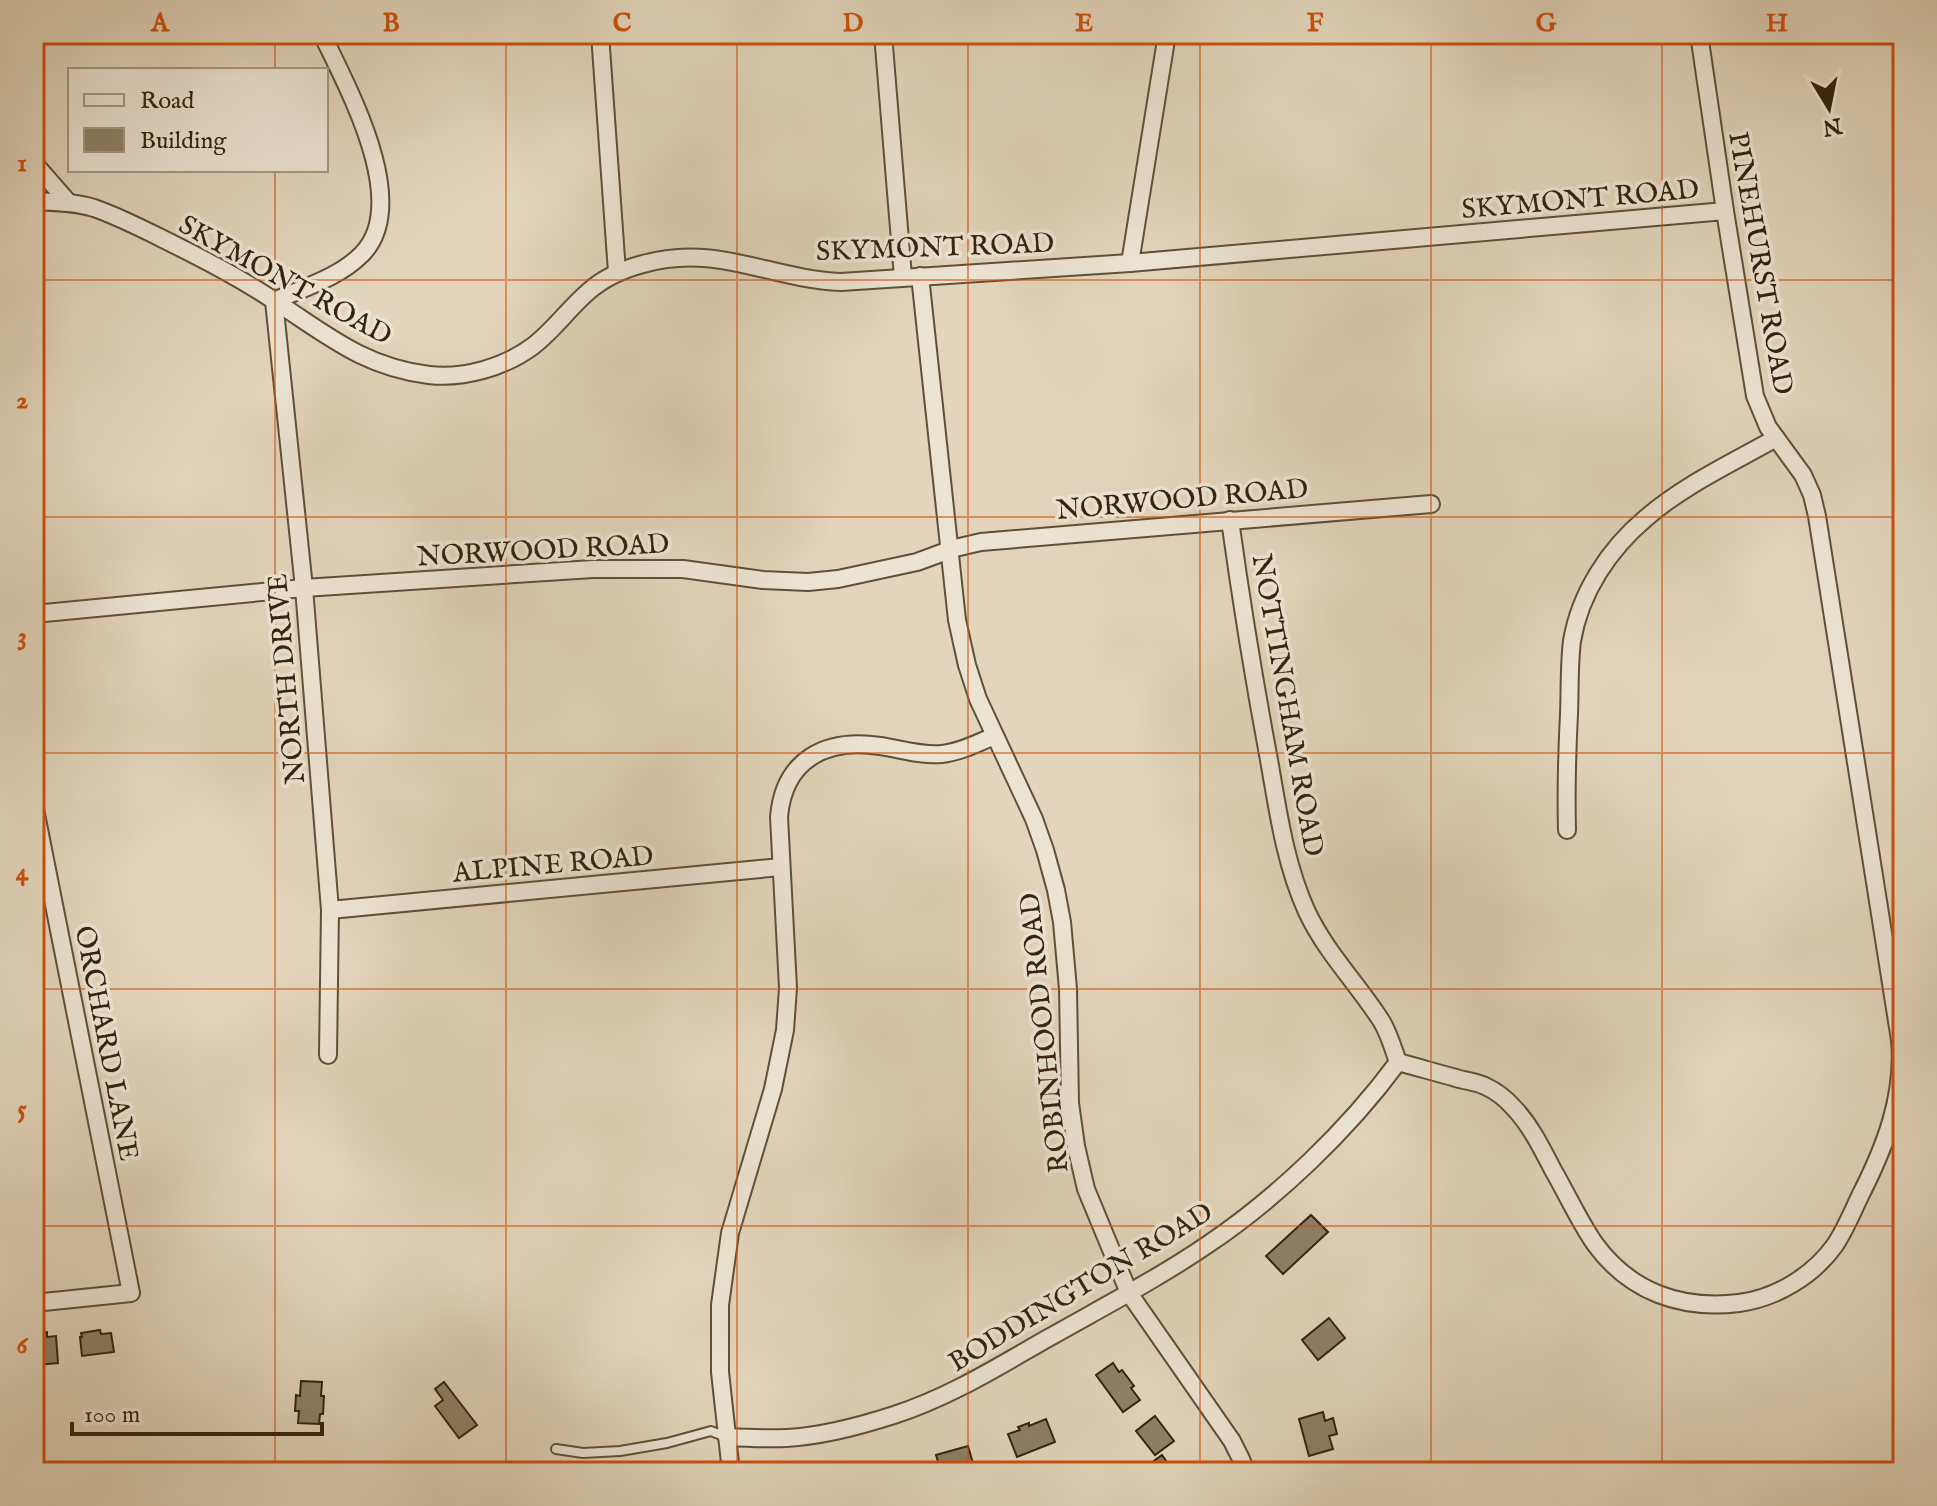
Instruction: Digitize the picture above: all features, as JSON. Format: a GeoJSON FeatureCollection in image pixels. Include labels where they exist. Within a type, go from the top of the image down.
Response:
{"type":"FeatureCollection","features":[{"type":"Feature","properties":{"kind":"street"},"geometry":{"type":"LineString","coordinates":[[274,301],[335,273],[359,257],[373,239],[378,221],[380,194],[373,154],[353,98],[322,34]]}},
{"type":"Feature","properties":{"kind":"street"},"geometry":{"type":"LineString","coordinates":[[600,34],[617,272]]}},
{"type":"Feature","properties":{"kind":"street"},"geometry":{"type":"LineString","coordinates":[[883,34],[903,277]]}},
{"type":"Feature","properties":{"kind":"street"},"geometry":{"type":"LineString","coordinates":[[1130,263],[1167,34]]}},
{"type":"Feature","properties":{"kind":"street","name":"PINEHURST ROAD"},"geometry":{"type":"LineString","coordinates":[[1398,1062],[1486,1086],[1509,1103],[1539,1143],[1595,1243],[1610,1262],[1641,1286],[1686,1304],[1745,1302],[1778,1291],[1805,1276],[1822,1261],[1838,1239],[1885,1143],[1898,1092],[1901,1050],[1817,516],[1803,475],[1764,419],[1755,396],[1699,34]]}},
{"type":"Feature","properties":{"kind":"street"},"geometry":{"type":"LineString","coordinates":[[34,163],[69,203]]}},
{"type":"Feature","properties":{"kind":"street","name":"SKYMONT ROAD"},"geometry":{"type":"LineString","coordinates":[[34,201],[95,208],[225,270],[367,359],[403,370],[445,375],[482,370],[516,357],[540,340],[594,287],[617,272],[668,258],[731,261],[841,282],[1130,263],[1725,211]]}},
{"type":"Feature","properties":{"kind":"street","name":"ROBINHOOD ROAD"},"geometry":{"type":"LineString","coordinates":[[920,276],[954,602],[978,699],[1034,819],[1054,882],[1067,969],[1069,1077],[1076,1146],[1086,1189],[1129,1293],[1232,1441],[1246,1472]]}},
{"type":"Feature","properties":{"kind":"street","name":"NORTH DRIVE"},"geometry":{"type":"LineString","coordinates":[[274,301],[304,588],[330,910],[328,1055]]}},
{"type":"Feature","properties":{"kind":"street"},"geometry":{"type":"LineString","coordinates":[[1567,830],[1572,644],[1583,604],[1596,577],[1617,545],[1647,516],[1675,496],[1776,438]]}},
{"type":"Feature","properties":{"kind":"street","name":"NORWOOD ROAD"},"geometry":{"type":"LineString","coordinates":[[34,614],[304,588],[621,568],[683,569],[774,581],[808,582],[838,579],[917,562],[981,542],[1431,504]]}},
{"type":"Feature","properties":{"kind":"street","name":"NOTTINGHAM ROAD"},"geometry":{"type":"LineString","coordinates":[[1230,520],[1274,792],[1294,876],[1318,932],[1339,966],[1384,1025],[1398,1062]]}},
{"type":"Feature","properties":{"kind":"street"},"geometry":{"type":"LineString","coordinates":[[731,1472],[720,1372],[720,1305],[730,1233],[773,1089],[785,1030],[788,988],[779,817],[782,797],[794,772],[812,756],[837,746],[857,744],[912,753],[941,754],[955,752],[994,736]]}},
{"type":"Feature","properties":{"kind":"street","name":"ORCHARD LANE"},"geometry":{"type":"LineString","coordinates":[[34,804],[131,1293],[34,1303]]}},
{"type":"Feature","properties":{"kind":"street","name":"ALPINE ROAD"},"geometry":{"type":"LineString","coordinates":[[330,910],[781,867]]}},
{"type":"Feature","properties":{"kind":"street","name":"BODDINGTON ROAD"},"geometry":{"type":"LineString","coordinates":[[727,1437],[788,1438],[821,1433],[878,1420],[964,1386],[1206,1246],[1274,1193],[1328,1142],[1379,1088],[1398,1062]]}},
{"type":"Feature","properties":{"kind":"lane"},"geometry":{"type":"LineString","coordinates":[[556,1449],[583,1453],[620,1451],[711,1431],[727,1437]]}},
{"type":"Feature","properties":{"kind":"building"},"geometry":{"type":"Polygon","coordinates":[[[1311,1215],[1328,1232],[1283,1274],[1266,1256],[1311,1215]]]}},
{"type":"Feature","properties":{"kind":"building"},"geometry":{"type":"Polygon","coordinates":[[[1329,1318],[1345,1338],[1318,1360],[1302,1340],[1329,1318]]]}},
{"type":"Feature","properties":{"kind":"building"},"geometry":{"type":"Polygon","coordinates":[[[100,1330],[101,1334],[111,1333],[114,1352],[82,1356],[81,1333],[100,1330]]]}},
{"type":"Feature","properties":{"kind":"building"},"geometry":{"type":"Polygon","coordinates":[[[47,1332],[47,1337],[56,1336],[58,1363],[37,1365],[36,1333],[47,1332]]]}},
{"type":"Feature","properties":{"kind":"building"},"geometry":{"type":"Polygon","coordinates":[[[1113,1363],[1134,1386],[1131,1388],[1140,1400],[1123,1412],[1096,1375],[1113,1363]]]}},
{"type":"Feature","properties":{"kind":"building"},"geometry":{"type":"Polygon","coordinates":[[[301,1381],[322,1382],[323,1414],[320,1414],[319,1424],[298,1423],[296,1395],[300,1396],[301,1381]]]}},
{"type":"Feature","properties":{"kind":"building"},"geometry":{"type":"Polygon","coordinates":[[[444,1382],[477,1425],[459,1438],[435,1406],[443,1400],[435,1389],[444,1382]]]}},
{"type":"Feature","properties":{"kind":"building"},"geometry":{"type":"Polygon","coordinates":[[[1323,1412],[1325,1421],[1333,1418],[1337,1434],[1329,1436],[1333,1449],[1309,1456],[1299,1419],[1323,1412]]]}},
{"type":"Feature","properties":{"kind":"building"},"geometry":{"type":"Polygon","coordinates":[[[1155,1416],[1174,1441],[1155,1455],[1136,1431],[1155,1416]]]}},
{"type":"Feature","properties":{"kind":"building"},"geometry":{"type":"Polygon","coordinates":[[[1046,1419],[1055,1442],[1017,1457],[1008,1434],[1020,1430],[1018,1427],[1046,1419]]]}},
{"type":"Feature","properties":{"kind":"building"},"geometry":{"type":"Polygon","coordinates":[[[968,1446],[974,1467],[955,1472],[934,1472],[933,1466],[939,1465],[936,1455],[968,1446]]]}},
{"type":"Feature","properties":{"kind":"building"},"geometry":{"type":"Polygon","coordinates":[[[1162,1455],[1169,1465],[1159,1472],[1151,1472],[1147,1466],[1162,1455]]]}},
{"type":"Feature","properties":{"kind":"building"},"geometry":{"type":"Polygon","coordinates":[[[902,1464],[904,1472],[871,1472],[902,1464]]]}}]}
